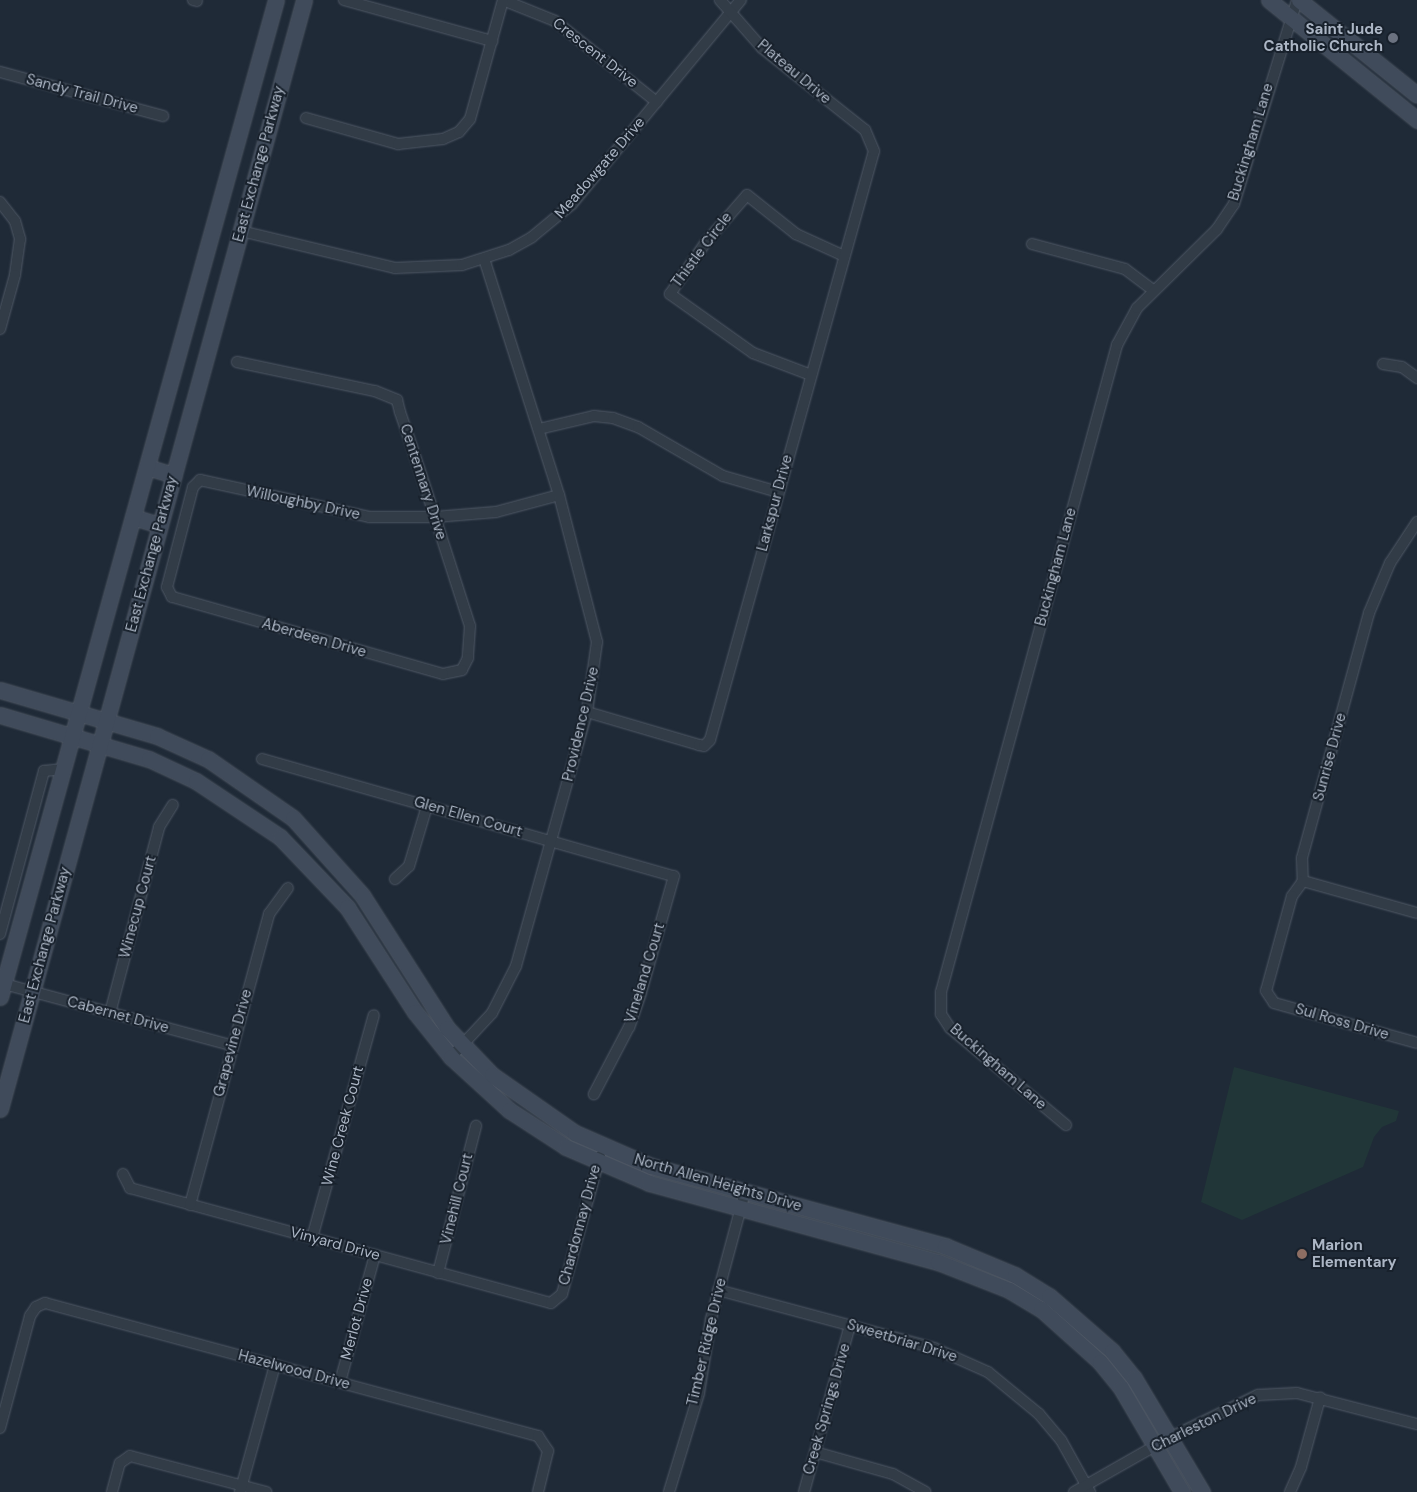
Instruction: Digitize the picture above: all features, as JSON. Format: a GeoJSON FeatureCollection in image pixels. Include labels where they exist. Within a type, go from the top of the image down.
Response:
{"type":"FeatureCollection","features":[{"type":"Feature","properties":{"kind":"main road","name":"East Exchange Parkway"},"geometry":{"type":"LineString","coordinates":[[2,990],[276,0]]}},
{"type":"Feature","properties":{"kind":"main road","name":"East Exchange Parkway"},"geometry":{"type":"LineString","coordinates":[[0,1109],[304,0]]}},
{"type":"Feature","properties":{"kind":"main road"},"geometry":{"type":"LineString","coordinates":[[1269,0],[1417,120]]}},
{"type":"Feature","properties":{"kind":"main road"},"geometry":{"type":"LineString","coordinates":[[1298,0],[1417,95]]}},
{"type":"Feature","properties":{"kind":"main road"},"geometry":{"type":"LineString","coordinates":[[214,224],[240,231]]}},
{"type":"Feature","properties":{"kind":"main road"},"geometry":{"type":"LineString","coordinates":[[146,468],[174,475]]}},
{"type":"Feature","properties":{"kind":"main road"},"geometry":{"type":"LineString","coordinates":[[133,517],[160,525]]}},
{"type":"Feature","properties":{"kind":"main road","name":"North Allen Heights Drive"},"geometry":{"type":"LineString","coordinates":[[0,690],[157,736],[208,759],[293,818],[362,895],[429,1004],[464,1046],[520,1096],[602,1148],[650,1166],[945,1246],[1015,1275],[1080,1320],[1112,1351],[1171,1437],[1202,1492]]}},
{"type":"Feature","properties":{"kind":"main road","name":"North Allen Heights Drive"},"geometry":{"type":"LineString","coordinates":[[0,715],[149,759],[196,781],[280,837],[347,907],[415,1012],[451,1057],[509,1110],[597,1163],[649,1183],[938,1262],[1009,1290],[1070,1332],[1100,1362],[1156,1445],[1182,1492]]}},
{"type":"Feature","properties":{"kind":"street"},"geometry":{"type":"LineString","coordinates":[[344,0],[492,41]]}},
{"type":"Feature","properties":{"kind":"street"},"geometry":{"type":"LineString","coordinates":[[306,118],[398,144],[442,139],[467,126],[503,0]]}},
{"type":"Feature","properties":{"kind":"street","name":"Crescent Drive"},"geometry":{"type":"LineString","coordinates":[[503,0],[555,21],[657,102]]}},
{"type":"Feature","properties":{"kind":"street","name":"Plateau Drive"},"geometry":{"type":"LineString","coordinates":[[720,0],[762,48],[865,130],[872,140]]}},
{"type":"Feature","properties":{"kind":"street","name":"Meadowgate Drive"},"geometry":{"type":"LineString","coordinates":[[240,231],[395,268],[440,269],[484,259],[532,237],[566,210],[741,0]]}},
{"type":"Feature","properties":{"kind":"street","name":"Buckingham Lane"},"geometry":{"type":"LineString","coordinates":[[1066,1125],[950,1028],[942,1014],[941,992],[1112,362],[1130,316],[1153,290],[1217,228],[1234,204],[1291,17],[1298,0]]}},
{"type":"Feature","properties":{"kind":"street","name":"Sandy Trail Drive"},"geometry":{"type":"LineString","coordinates":[[0,72],[163,116]]}},
{"type":"Feature","properties":{"kind":"street","name":"Larkspur Drive"},"geometry":{"type":"LineString","coordinates":[[587,712],[698,745],[704,746],[710,740],[874,151],[872,140]]}},
{"type":"Feature","properties":{"kind":"street","name":"Thistle Circle"},"geometry":{"type":"LineString","coordinates":[[811,375],[753,353],[670,294],[706,242],[747,195],[796,234],[844,256]]}},
{"type":"Feature","properties":{"kind":"street"},"geometry":{"type":"LineString","coordinates":[[0,202],[15,221],[20,239],[15,275],[0,329]]}},
{"type":"Feature","properties":{"kind":"street"},"geometry":{"type":"LineString","coordinates":[[1032,244],[1126,269],[1153,290]]}},
{"type":"Feature","properties":{"kind":"street","name":"Providence Drive"},"geometry":{"type":"LineString","coordinates":[[451,1057],[464,1046],[492,1013],[507,986],[551,841],[587,712],[597,642],[540,429],[484,259]]}},
{"type":"Feature","properties":{"kind":"street","name":"Centennary Drive"},"geometry":{"type":"LineString","coordinates":[[237,362],[290,375],[375,391],[397,400],[470,626],[468,658],[462,670]]}},
{"type":"Feature","properties":{"kind":"street"},"geometry":{"type":"LineString","coordinates":[[1383,364],[1402,367],[1417,378]]}},
{"type":"Feature","properties":{"kind":"street"},"geometry":{"type":"LineString","coordinates":[[540,429],[594,416],[613,418],[638,427],[724,476],[778,492]]}},
{"type":"Feature","properties":{"kind":"street","name":"Willoughby Drive"},"geometry":{"type":"LineString","coordinates":[[168,593],[196,482],[206,480],[301,505],[368,517],[435,517],[496,512],[559,495]]}},
{"type":"Feature","properties":{"kind":"street","name":"Sunrise Drive"},"geometry":{"type":"LineString","coordinates":[[1304,881],[1302,858],[1369,614],[1390,563],[1417,522]]}},
{"type":"Feature","properties":{"kind":"street","name":"Aberdeen Drive"},"geometry":{"type":"LineString","coordinates":[[168,593],[182,600],[443,674],[462,670]]}},
{"type":"Feature","properties":{"kind":"street","name":"Glen Ellen Court"},"geometry":{"type":"LineString","coordinates":[[262,759],[674,876]]}},
{"type":"Feature","properties":{"kind":"street"},"geometry":{"type":"LineString","coordinates":[[0,934],[44,770],[64,769]]}},
{"type":"Feature","properties":{"kind":"street","name":"Winecup Court"},"geometry":{"type":"LineString","coordinates":[[110,1013],[159,827],[174,805]]}},
{"type":"Feature","properties":{"kind":"street"},"geometry":{"type":"LineString","coordinates":[[396,879],[409,866],[427,806]]}},
{"type":"Feature","properties":{"kind":"street","name":"Vineland Court"},"geometry":{"type":"LineString","coordinates":[[594,1094],[629,1027],[642,993],[674,876]]}},
{"type":"Feature","properties":{"kind":"street"},"geometry":{"type":"LineString","coordinates":[[1304,881],[1417,913]]}},
{"type":"Feature","properties":{"kind":"street","name":"Sul Ross Drive"},"geometry":{"type":"LineString","coordinates":[[1304,881],[1292,896],[1266,991],[1268,998],[1417,1043]]}},
{"type":"Feature","properties":{"kind":"street","name":"Grapevine Drive"},"geometry":{"type":"LineString","coordinates":[[190,1205],[269,914],[288,888]]}},
{"type":"Feature","properties":{"kind":"street","name":"Cabernet Drive"},"geometry":{"type":"LineString","coordinates":[[2,990],[32,992],[233,1046]]}},
{"type":"Feature","properties":{"kind":"street","name":"Wine Creek Court"},"geometry":{"type":"LineString","coordinates":[[312,1238],[374,1015]]}},
{"type":"Feature","properties":{"kind":"street","name":"Vinehill Court"},"geometry":{"type":"LineString","coordinates":[[438,1272],[476,1126]]}},
{"type":"Feature","properties":{"kind":"street","name":"Chardonnay Drive"},"geometry":{"type":"LineString","coordinates":[[555,1301],[562,1294],[602,1148]]}},
{"type":"Feature","properties":{"kind":"street","name":"Vinyard Drive"},"geometry":{"type":"LineString","coordinates":[[123,1174],[130,1188],[546,1303],[555,1301]]}},
{"type":"Feature","properties":{"kind":"street","name":"Timber Ridge Drive"},"geometry":{"type":"LineString","coordinates":[[669,1492],[699,1393],[718,1290],[745,1192]]}},
{"type":"Feature","properties":{"kind":"street","name":"Merlot Drive"},"geometry":{"type":"LineString","coordinates":[[340,1382],[375,1255]]}},
{"type":"Feature","properties":{"kind":"street","name":"Sweetbriar Drive"},"geometry":{"type":"LineString","coordinates":[[718,1290],[934,1348],[988,1372],[1039,1414],[1061,1440],[1088,1489]]}},
{"type":"Feature","properties":{"kind":"street","name":"Hazelwood Drive"},"geometry":{"type":"LineString","coordinates":[[0,1428],[30,1316],[38,1305],[50,1304],[538,1436],[546,1445],[547,1457],[538,1492]]}},
{"type":"Feature","properties":{"kind":"street","name":"Creek Springs Drive"},"geometry":{"type":"LineString","coordinates":[[804,1492],[850,1325]]}},
{"type":"Feature","properties":{"kind":"street"},"geometry":{"type":"LineString","coordinates":[[241,1489],[276,1365]]}},
{"type":"Feature","properties":{"kind":"street","name":"Charleston Drive"},"geometry":{"type":"LineString","coordinates":[[1074,1492],[1088,1489],[1156,1445],[1258,1395],[1296,1392],[1417,1424]]}},
{"type":"Feature","properties":{"kind":"street"},"geometry":{"type":"LineString","coordinates":[[1290,1492],[1301,1467],[1320,1398]]}},
{"type":"Feature","properties":{"kind":"street"},"geometry":{"type":"LineString","coordinates":[[815,1452],[892,1474],[925,1492]]}},
{"type":"Feature","properties":{"kind":"street"},"geometry":{"type":"LineString","coordinates":[[112,1492],[124,1458],[134,1456],[241,1489],[266,1492]]}},
{"type":"Feature","properties":{"kind":"green space"},"geometry":{"type":"Polygon","coordinates":[[[1234,1067],[1399,1111],[1396,1121],[1382,1127],[1374,1137],[1363,1167],[1242,1220],[1201,1202],[1234,1067]]]}},
{"type":"Feature","properties":{"kind":"place","name":"Saint Jude Catholic Church"},"geometry":{"type":"Point","coordinates":[1393,38]}},
{"type":"Feature","properties":{"kind":"place","name":"Marion Elementary"},"geometry":{"type":"Point","coordinates":[1302,1254]}}]}
